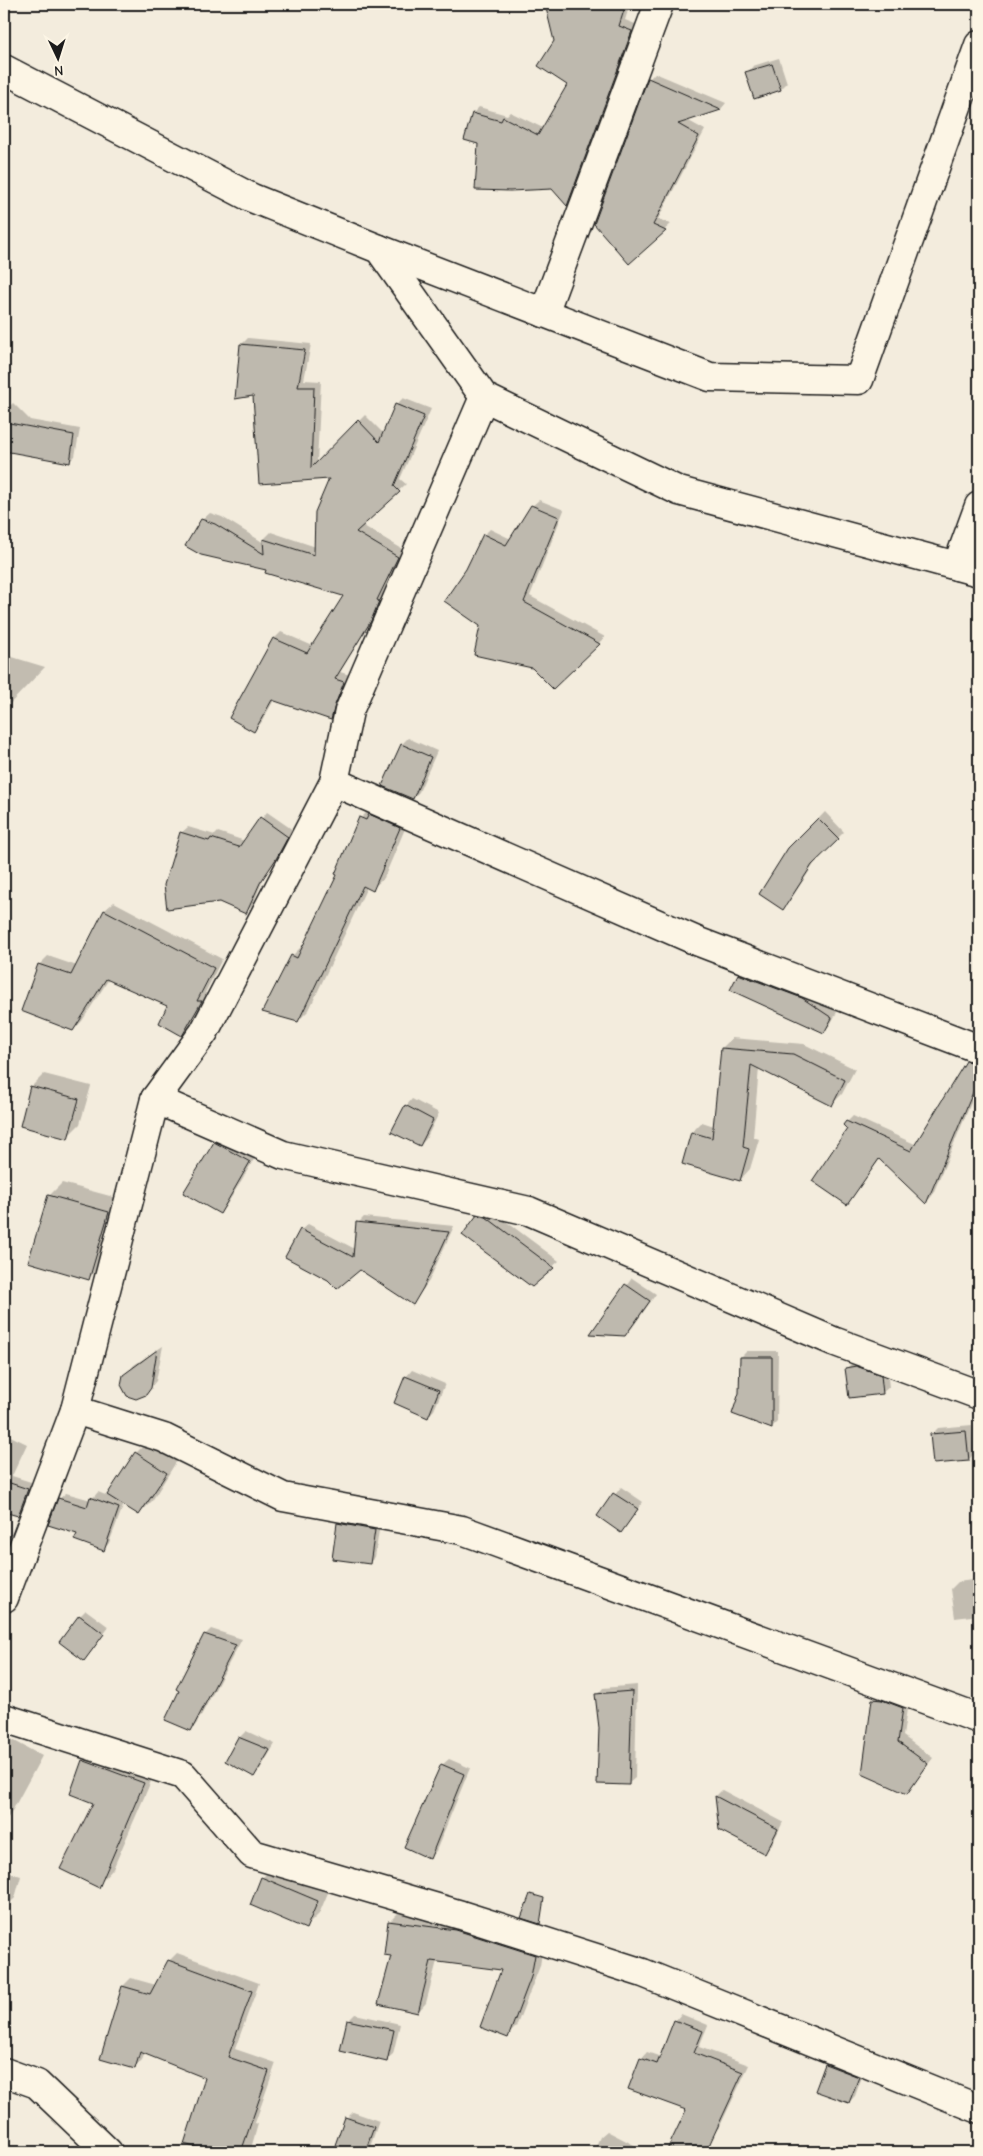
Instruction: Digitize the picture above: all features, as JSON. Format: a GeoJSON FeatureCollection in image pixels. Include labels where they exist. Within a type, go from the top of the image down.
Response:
{"type":"FeatureCollection","features":[{"type":"Feature","properties":{"kind":"street"},"geometry":{"type":"LineString","coordinates":[[544,313],[659,4]]}},
{"type":"Feature","properties":{"kind":"street"},"geometry":{"type":"LineString","coordinates":[[4,69],[252,198],[710,377],[859,380],[979,45]]}},
{"type":"Feature","properties":{"kind":"street"},"geometry":{"type":"LineString","coordinates":[[380,249],[484,397],[678,491],[968,569],[979,506]]}},
{"type":"Feature","properties":{"kind":"street"},"geometry":{"type":"LineString","coordinates":[[4,1598],[75,1410],[155,1099],[204,1032],[334,782],[349,712],[484,397]]}},
{"type":"Feature","properties":{"kind":"street"},"geometry":{"type":"LineString","coordinates":[[334,782],[699,942],[979,1049]]}},
{"type":"Feature","properties":{"kind":"street"},"geometry":{"type":"LineString","coordinates":[[155,1099],[283,1155],[529,1211],[833,1341],[979,1395]]}},
{"type":"Feature","properties":{"kind":"street"},"geometry":{"type":"LineString","coordinates":[[75,1410],[164,1438],[283,1497],[462,1530],[979,1719]]}},
{"type":"Feature","properties":{"kind":"street"},"geometry":{"type":"LineString","coordinates":[[4,1718],[183,1775],[252,1854],[461,1915],[643,1973],[979,2109]]}},
{"type":"Feature","properties":{"kind":"street"},"geometry":{"type":"LineString","coordinates":[[4,2072],[36,2084],[108,2152]]}},
{"type":"Feature","properties":{"kind":"building"},"geometry":{"type":"Polygon","coordinates":[[[545,4],[626,4],[619,26],[632,31],[567,206],[552,189],[475,190],[478,144],[464,140],[472,113],[501,121],[503,117],[538,135],[567,85],[538,66],[554,41],[545,4]]]}},
{"type":"Feature","properties":{"kind":"building"},"geometry":{"type":"Polygon","coordinates":[[[772,64],[781,90],[754,99],[745,72],[772,64]]]}},
{"type":"Feature","properties":{"kind":"building"},"geometry":{"type":"Polygon","coordinates":[[[648,78],[721,110],[678,124],[699,136],[653,225],[666,231],[629,264],[594,224],[648,78]]]}},
{"type":"Feature","properties":{"kind":"building"},"geometry":{"type":"Polygon","coordinates":[[[240,344],[305,350],[298,387],[314,387],[311,468],[358,420],[379,442],[395,404],[424,416],[394,486],[400,492],[356,532],[398,557],[377,600],[379,601],[371,621],[335,679],[344,682],[331,720],[272,700],[254,732],[229,718],[273,638],[307,653],[343,596],[265,573],[266,570],[201,555],[185,546],[201,519],[215,524],[264,554],[263,539],[314,555],[315,512],[329,479],[259,484],[253,396],[235,399],[240,344]]]}},
{"type":"Feature","properties":{"kind":"building"},"geometry":{"type":"Polygon","coordinates":[[[4,422],[74,435],[70,463],[4,451],[4,422]]]}},
{"type":"Feature","properties":{"kind":"building"},"geometry":{"type":"Polygon","coordinates":[[[531,505],[559,517],[524,602],[600,644],[553,689],[532,668],[474,655],[480,626],[444,601],[466,569],[483,534],[506,545],[531,505]]]}},
{"type":"Feature","properties":{"kind":"building"},"geometry":{"type":"Polygon","coordinates":[[[401,744],[431,757],[413,799],[382,786],[401,744]]]}},
{"type":"Feature","properties":{"kind":"building"},"geometry":{"type":"Polygon","coordinates":[[[369,814],[400,828],[373,891],[363,886],[298,1022],[262,1012],[291,955],[297,958],[337,875],[335,874],[359,817],[366,820],[369,814]]]}},
{"type":"Feature","properties":{"kind":"building"},"geometry":{"type":"Polygon","coordinates":[[[260,817],[288,837],[260,883],[246,914],[219,902],[167,909],[164,885],[180,832],[209,841],[211,838],[239,847],[260,817]]]}},
{"type":"Feature","properties":{"kind":"building"},"geometry":{"type":"Polygon","coordinates":[[[818,818],[839,839],[812,865],[783,910],[759,894],[788,848],[818,818]]]}},
{"type":"Feature","properties":{"kind":"building"},"geometry":{"type":"Polygon","coordinates":[[[104,910],[214,968],[197,1001],[202,1001],[182,1036],[159,1023],[167,1006],[106,979],[73,1031],[21,1011],[38,964],[71,975],[104,910]]]}},
{"type":"Feature","properties":{"kind":"building"},"geometry":{"type":"Polygon","coordinates":[[[738,974],[802,998],[832,1018],[824,1033],[730,990],[738,974]]]}},
{"type":"Feature","properties":{"kind":"building"},"geometry":{"type":"Polygon","coordinates":[[[721,1048],[793,1054],[845,1080],[832,1106],[751,1065],[743,1147],[749,1149],[740,1181],[682,1164],[691,1132],[712,1138],[721,1048]]]}},
{"type":"Feature","properties":{"kind":"building"},"geometry":{"type":"Polygon","coordinates":[[[966,1061],[979,1064],[979,1078],[926,1204],[879,1159],[847,1205],[812,1181],[847,1129],[843,1125],[846,1121],[911,1151],[966,1061]]]}},
{"type":"Feature","properties":{"kind":"building"},"geometry":{"type":"Polygon","coordinates":[[[30,1086],[79,1099],[68,1139],[20,1126],[30,1086]]]}},
{"type":"Feature","properties":{"kind":"building"},"geometry":{"type":"Polygon","coordinates":[[[405,1105],[433,1120],[420,1146],[391,1132],[405,1105]]]}},
{"type":"Feature","properties":{"kind":"building"},"geometry":{"type":"Polygon","coordinates":[[[214,1142],[250,1162],[220,1214],[183,1193],[214,1142]]]}},
{"type":"Feature","properties":{"kind":"building"},"geometry":{"type":"Polygon","coordinates":[[[48,1195],[109,1212],[89,1280],[28,1262],[48,1195]]]}},
{"type":"Feature","properties":{"kind":"building"},"geometry":{"type":"Polygon","coordinates":[[[477,1215],[486,1217],[554,1268],[532,1287],[462,1235],[477,1215]]]}},
{"type":"Feature","properties":{"kind":"building"},"geometry":{"type":"Polygon","coordinates":[[[356,1222],[449,1232],[413,1305],[360,1270],[337,1289],[328,1280],[285,1257],[300,1229],[353,1257],[356,1222]]]}},
{"type":"Feature","properties":{"kind":"building"},"geometry":{"type":"Polygon","coordinates":[[[625,1284],[650,1301],[625,1336],[590,1334],[625,1284]]]}},
{"type":"Feature","properties":{"kind":"building"},"geometry":{"type":"Polygon","coordinates":[[[157,1350],[151,1388],[146,1395],[136,1399],[127,1396],[121,1385],[123,1375],[157,1350]]]}},
{"type":"Feature","properties":{"kind":"building"},"geometry":{"type":"Polygon","coordinates":[[[740,1357],[772,1357],[772,1429],[732,1414],[739,1393],[740,1357]]]}},
{"type":"Feature","properties":{"kind":"building"},"geometry":{"type":"Polygon","coordinates":[[[856,1366],[881,1375],[883,1394],[849,1398],[845,1368],[856,1366]]]}},
{"type":"Feature","properties":{"kind":"building"},"geometry":{"type":"Polygon","coordinates":[[[405,1376],[439,1390],[428,1418],[394,1403],[405,1376]]]}},
{"type":"Feature","properties":{"kind":"building"},"geometry":{"type":"Polygon","coordinates":[[[966,1431],[969,1461],[933,1464],[930,1434],[966,1431]]]}},
{"type":"Feature","properties":{"kind":"building"},"geometry":{"type":"Polygon","coordinates":[[[135,1452],[167,1473],[139,1515],[107,1495],[135,1452]]]}},
{"type":"Feature","properties":{"kind":"building"},"geometry":{"type":"Polygon","coordinates":[[[4,1481],[28,1489],[18,1516],[4,1512],[4,1481]]]}},
{"type":"Feature","properties":{"kind":"building"},"geometry":{"type":"Polygon","coordinates":[[[613,1493],[638,1509],[621,1533],[597,1516],[613,1493]]]}},
{"type":"Feature","properties":{"kind":"building"},"geometry":{"type":"Polygon","coordinates":[[[90,1497],[119,1508],[104,1551],[74,1540],[77,1534],[48,1525],[58,1498],[87,1507],[90,1497]]]}},
{"type":"Feature","properties":{"kind":"building"},"geometry":{"type":"Polygon","coordinates":[[[337,1523],[375,1530],[370,1564],[332,1559],[337,1523]]]}},
{"type":"Feature","properties":{"kind":"building"},"geometry":{"type":"Polygon","coordinates":[[[79,1615],[104,1634],[84,1661],[59,1642],[79,1615]]]}},
{"type":"Feature","properties":{"kind":"building"},"geometry":{"type":"Polygon","coordinates":[[[204,1634],[236,1645],[191,1731],[165,1720],[179,1691],[176,1689],[204,1634]]]}},
{"type":"Feature","properties":{"kind":"building"},"geometry":{"type":"Polygon","coordinates":[[[632,1691],[629,1785],[597,1784],[599,1728],[595,1694],[632,1691]]]}},
{"type":"Feature","properties":{"kind":"building"},"geometry":{"type":"Polygon","coordinates":[[[872,1699],[882,1700],[903,1708],[898,1742],[928,1764],[907,1794],[862,1774],[872,1699]]]}},
{"type":"Feature","properties":{"kind":"building"},"geometry":{"type":"Polygon","coordinates":[[[238,1737],[270,1750],[254,1777],[225,1761],[238,1737]]]}},
{"type":"Feature","properties":{"kind":"building"},"geometry":{"type":"Polygon","coordinates":[[[82,1760],[144,1783],[99,1888],[60,1869],[93,1803],[70,1794],[82,1760]]]}},
{"type":"Feature","properties":{"kind":"building"},"geometry":{"type":"Polygon","coordinates":[[[441,1764],[464,1774],[430,1859],[404,1847],[441,1764]]]}},
{"type":"Feature","properties":{"kind":"building"},"geometry":{"type":"Polygon","coordinates":[[[715,1796],[778,1829],[765,1854],[719,1830],[715,1796]]]}},
{"type":"Feature","properties":{"kind":"building"},"geometry":{"type":"Polygon","coordinates":[[[261,1877],[318,1901],[306,1929],[250,1905],[261,1877]]]}},
{"type":"Feature","properties":{"kind":"building"},"geometry":{"type":"Polygon","coordinates":[[[530,1894],[544,1898],[540,1924],[521,1918],[530,1894]]]}},
{"type":"Feature","properties":{"kind":"building"},"geometry":{"type":"Polygon","coordinates":[[[388,1921],[456,1930],[535,1955],[531,1977],[508,2038],[480,2027],[501,1970],[431,1961],[418,2013],[378,2004],[391,1956],[384,1955],[388,1921]]]}},
{"type":"Feature","properties":{"kind":"building"},"geometry":{"type":"Polygon","coordinates":[[[168,1960],[252,1991],[228,2057],[269,2071],[241,2152],[212,2152],[184,2144],[205,2078],[140,2052],[135,2069],[100,2059],[122,1986],[150,1994],[168,1960]]]}},
{"type":"Feature","properties":{"kind":"building"},"geometry":{"type":"Polygon","coordinates":[[[347,2020],[394,2030],[387,2062],[340,2051],[347,2020]]]}},
{"type":"Feature","properties":{"kind":"building"},"geometry":{"type":"Polygon","coordinates":[[[674,2020],[703,2031],[694,2053],[743,2072],[706,2152],[666,2152],[686,2110],[628,2089],[640,2058],[657,2064],[674,2020]]]}},
{"type":"Feature","properties":{"kind":"building"},"geometry":{"type":"Polygon","coordinates":[[[825,2064],[859,2077],[849,2103],[815,2091],[825,2064]]]}},
{"type":"Feature","properties":{"kind":"building"},"geometry":{"type":"Polygon","coordinates":[[[345,2117],[374,2127],[365,2152],[356,2152],[335,2145],[345,2117]]]}}]}
